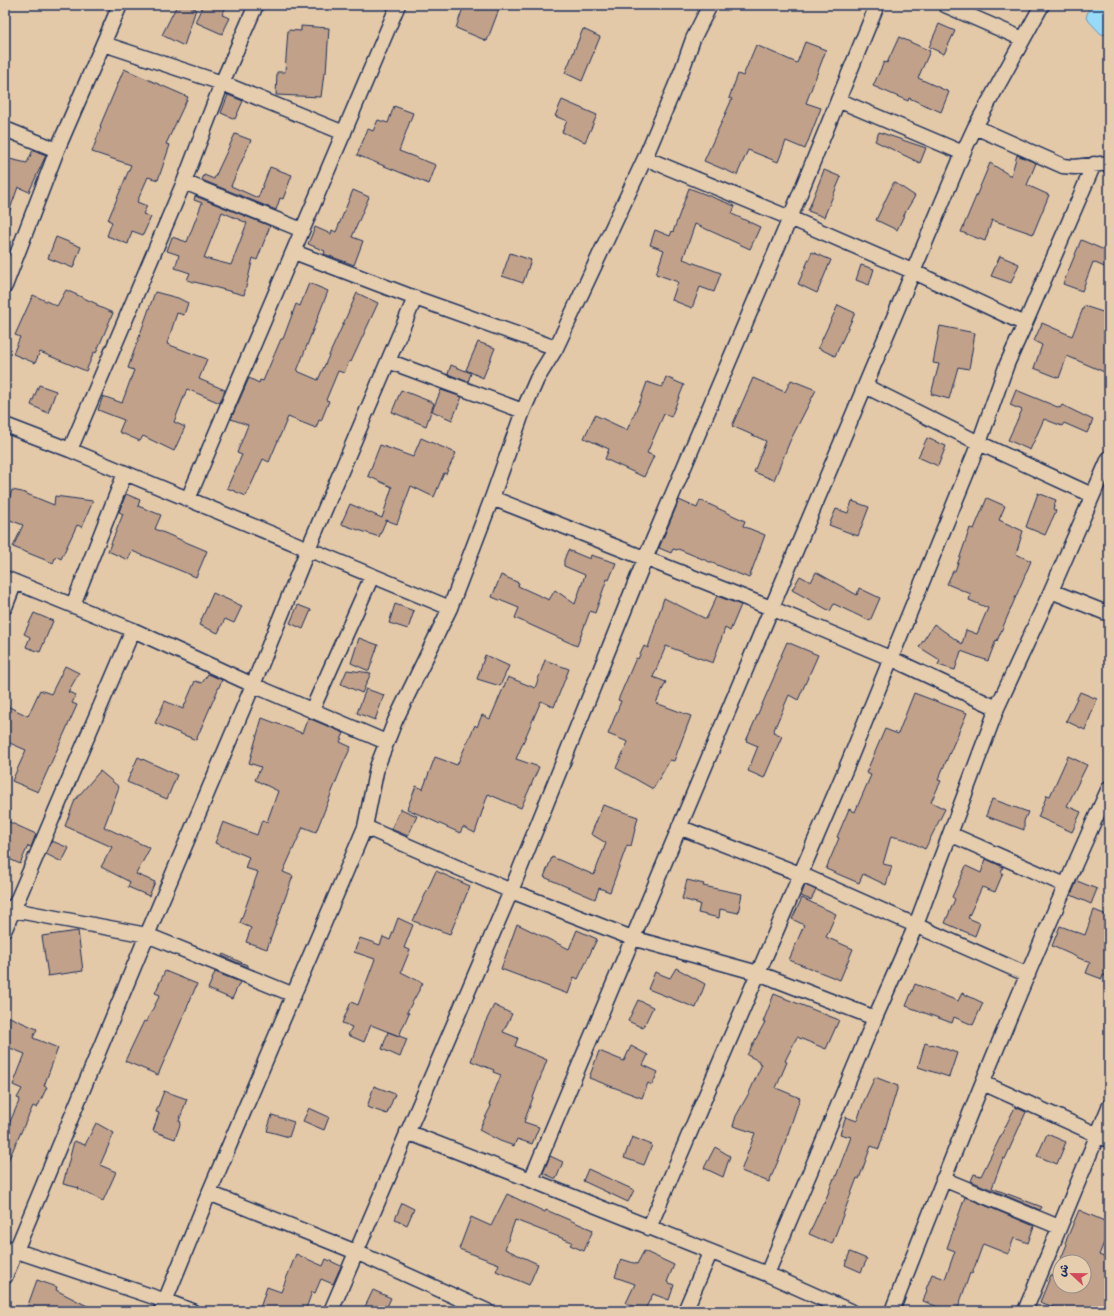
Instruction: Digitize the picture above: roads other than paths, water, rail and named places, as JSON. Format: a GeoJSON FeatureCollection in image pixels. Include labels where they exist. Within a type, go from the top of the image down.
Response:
{"type":"FeatureCollection","features":[{"type":"Feature","properties":{"kind":"street"},"geometry":{"type":"LineString","coordinates":[[5,286],[58,150],[120,5]]}},
{"type":"Feature","properties":{"kind":"street"},"geometry":{"type":"LineString","coordinates":[[70,450],[184,182],[222,83],[256,5]]}},
{"type":"Feature","properties":{"kind":"street"},"geometry":{"type":"LineString","coordinates":[[188,500],[398,5]]}},
{"type":"Feature","properties":{"kind":"street"},"geometry":{"type":"LineString","coordinates":[[163,1306],[209,1193],[365,826],[377,767],[386,742],[450,608],[492,498],[522,411],[556,348],[645,158],[682,70],[693,39],[710,5]]}},
{"type":"Feature","properties":{"kind":"street"},"geometry":{"type":"LineString","coordinates":[[331,1311],[511,891],[645,559],[790,218],[877,5]]}},
{"type":"Feature","properties":{"kind":"street"},"geometry":{"type":"LineString","coordinates":[[945,5],[1023,39]]}},
{"type":"Feature","properties":{"kind":"street"},"geometry":{"type":"LineString","coordinates":[[531,1180],[912,271],[963,153],[975,127],[1042,5]]}},
{"type":"Feature","properties":{"kind":"street"},"geometry":{"type":"LineString","coordinates":[[104,44],[222,83],[344,133]]}},
{"type":"Feature","properties":{"kind":"street"},"geometry":{"type":"LineString","coordinates":[[838,100],[963,153]]}},
{"type":"Feature","properties":{"kind":"street"},"geometry":{"type":"LineString","coordinates":[[975,127],[1063,166],[1074,167],[1109,163]]}},
{"type":"Feature","properties":{"kind":"street"},"geometry":{"type":"LineString","coordinates":[[5,130],[58,150]]}},
{"type":"Feature","properties":{"kind":"street"},"geometry":{"type":"LineString","coordinates":[[645,158],[790,218],[912,271],[1025,324]]}},
{"type":"Feature","properties":{"kind":"street"},"geometry":{"type":"LineString","coordinates":[[649,1228],[800,874],[890,658],[979,443],[1007,364],[1094,164]]}},
{"type":"Feature","properties":{"kind":"street"},"geometry":{"type":"LineString","coordinates":[[184,182],[302,230]]}},
{"type":"Feature","properties":{"kind":"street"},"geometry":{"type":"LineString","coordinates":[[294,252],[415,298],[556,348]]}},
{"type":"Feature","properties":{"kind":"street"},"geometry":{"type":"LineString","coordinates":[[5,1277],[11,1249],[147,935],[415,298]]}},
{"type":"Feature","properties":{"kind":"street"},"geometry":{"type":"LineString","coordinates":[[388,361],[522,411]]}},
{"type":"Feature","properties":{"kind":"street"},"geometry":{"type":"LineString","coordinates":[[864,386],[979,443],[1092,495]]}},
{"type":"Feature","properties":{"kind":"street"},"geometry":{"type":"LineString","coordinates":[[5,425],[70,450],[450,608]]}},
{"type":"Feature","properties":{"kind":"street"},"geometry":{"type":"LineString","coordinates":[[767,1274],[916,925],[997,708],[1051,591],[1109,458]]}},
{"type":"Feature","properties":{"kind":"street"},"geometry":{"type":"LineString","coordinates":[[73,605],[125,473]]}},
{"type":"Feature","properties":{"kind":"street"},"geometry":{"type":"LineString","coordinates":[[492,498],[771,608],[890,658],[997,708]]}},
{"type":"Feature","properties":{"kind":"street"},"geometry":{"type":"LineString","coordinates":[[312,710],[372,576]]}},
{"type":"Feature","properties":{"kind":"street"},"geometry":{"type":"LineString","coordinates":[[5,607],[10,580],[133,630],[253,685],[386,742]]}},
{"type":"Feature","properties":{"kind":"street"},"geometry":{"type":"LineString","coordinates":[[1051,591],[1109,614]]}},
{"type":"Feature","properties":{"kind":"street"},"geometry":{"type":"LineString","coordinates":[[5,929],[9,908],[133,630]]}},
{"type":"Feature","properties":{"kind":"street"},"geometry":{"type":"LineString","coordinates":[[892,1311],[943,1179],[983,1082],[1065,885],[1109,788]]}},
{"type":"Feature","properties":{"kind":"street"},"geometry":{"type":"LineString","coordinates":[[365,826],[511,891],[632,938],[758,973],[875,1018]]}},
{"type":"Feature","properties":{"kind":"street"},"geometry":{"type":"LineString","coordinates":[[679,827],[800,874],[1028,975]]}},
{"type":"Feature","properties":{"kind":"street"},"geometry":{"type":"LineString","coordinates":[[950,834],[1065,885]]}},
{"type":"Feature","properties":{"kind":"street"},"geometry":{"type":"LineString","coordinates":[[9,908],[147,935],[294,995]]}},
{"type":"Feature","properties":{"kind":"street"},"geometry":{"type":"LineString","coordinates":[[983,1082],[1103,1138]]}},
{"type":"Feature","properties":{"kind":"street"},"geometry":{"type":"LineString","coordinates":[[1025,1311],[1059,1227],[1103,1138],[1109,1107]]}},
{"type":"Feature","properties":{"kind":"street"},"geometry":{"type":"LineString","coordinates":[[407,1132],[531,1180],[710,1253],[767,1274],[841,1309]]}},
{"type":"Feature","properties":{"kind":"street"},"geometry":{"type":"LineString","coordinates":[[943,1179],[1059,1227]]}},
{"type":"Feature","properties":{"kind":"street"},"geometry":{"type":"LineString","coordinates":[[209,1193],[356,1252],[479,1309]]}},
{"type":"Feature","properties":{"kind":"street"},"geometry":{"type":"LineString","coordinates":[[11,1249],[163,1306],[192,1311]]}},
{"type":"Feature","properties":{"kind":"street"},"geometry":{"type":"LineString","coordinates":[[685,1311],[710,1253]]}},
{"type":"Feature","properties":{"kind":"water"},"geometry":{"type":"Polygon","coordinates":[[[1090,5],[1105,5],[1109,7],[1109,35],[1101,34],[1086,18],[1090,5]]]}}]}
